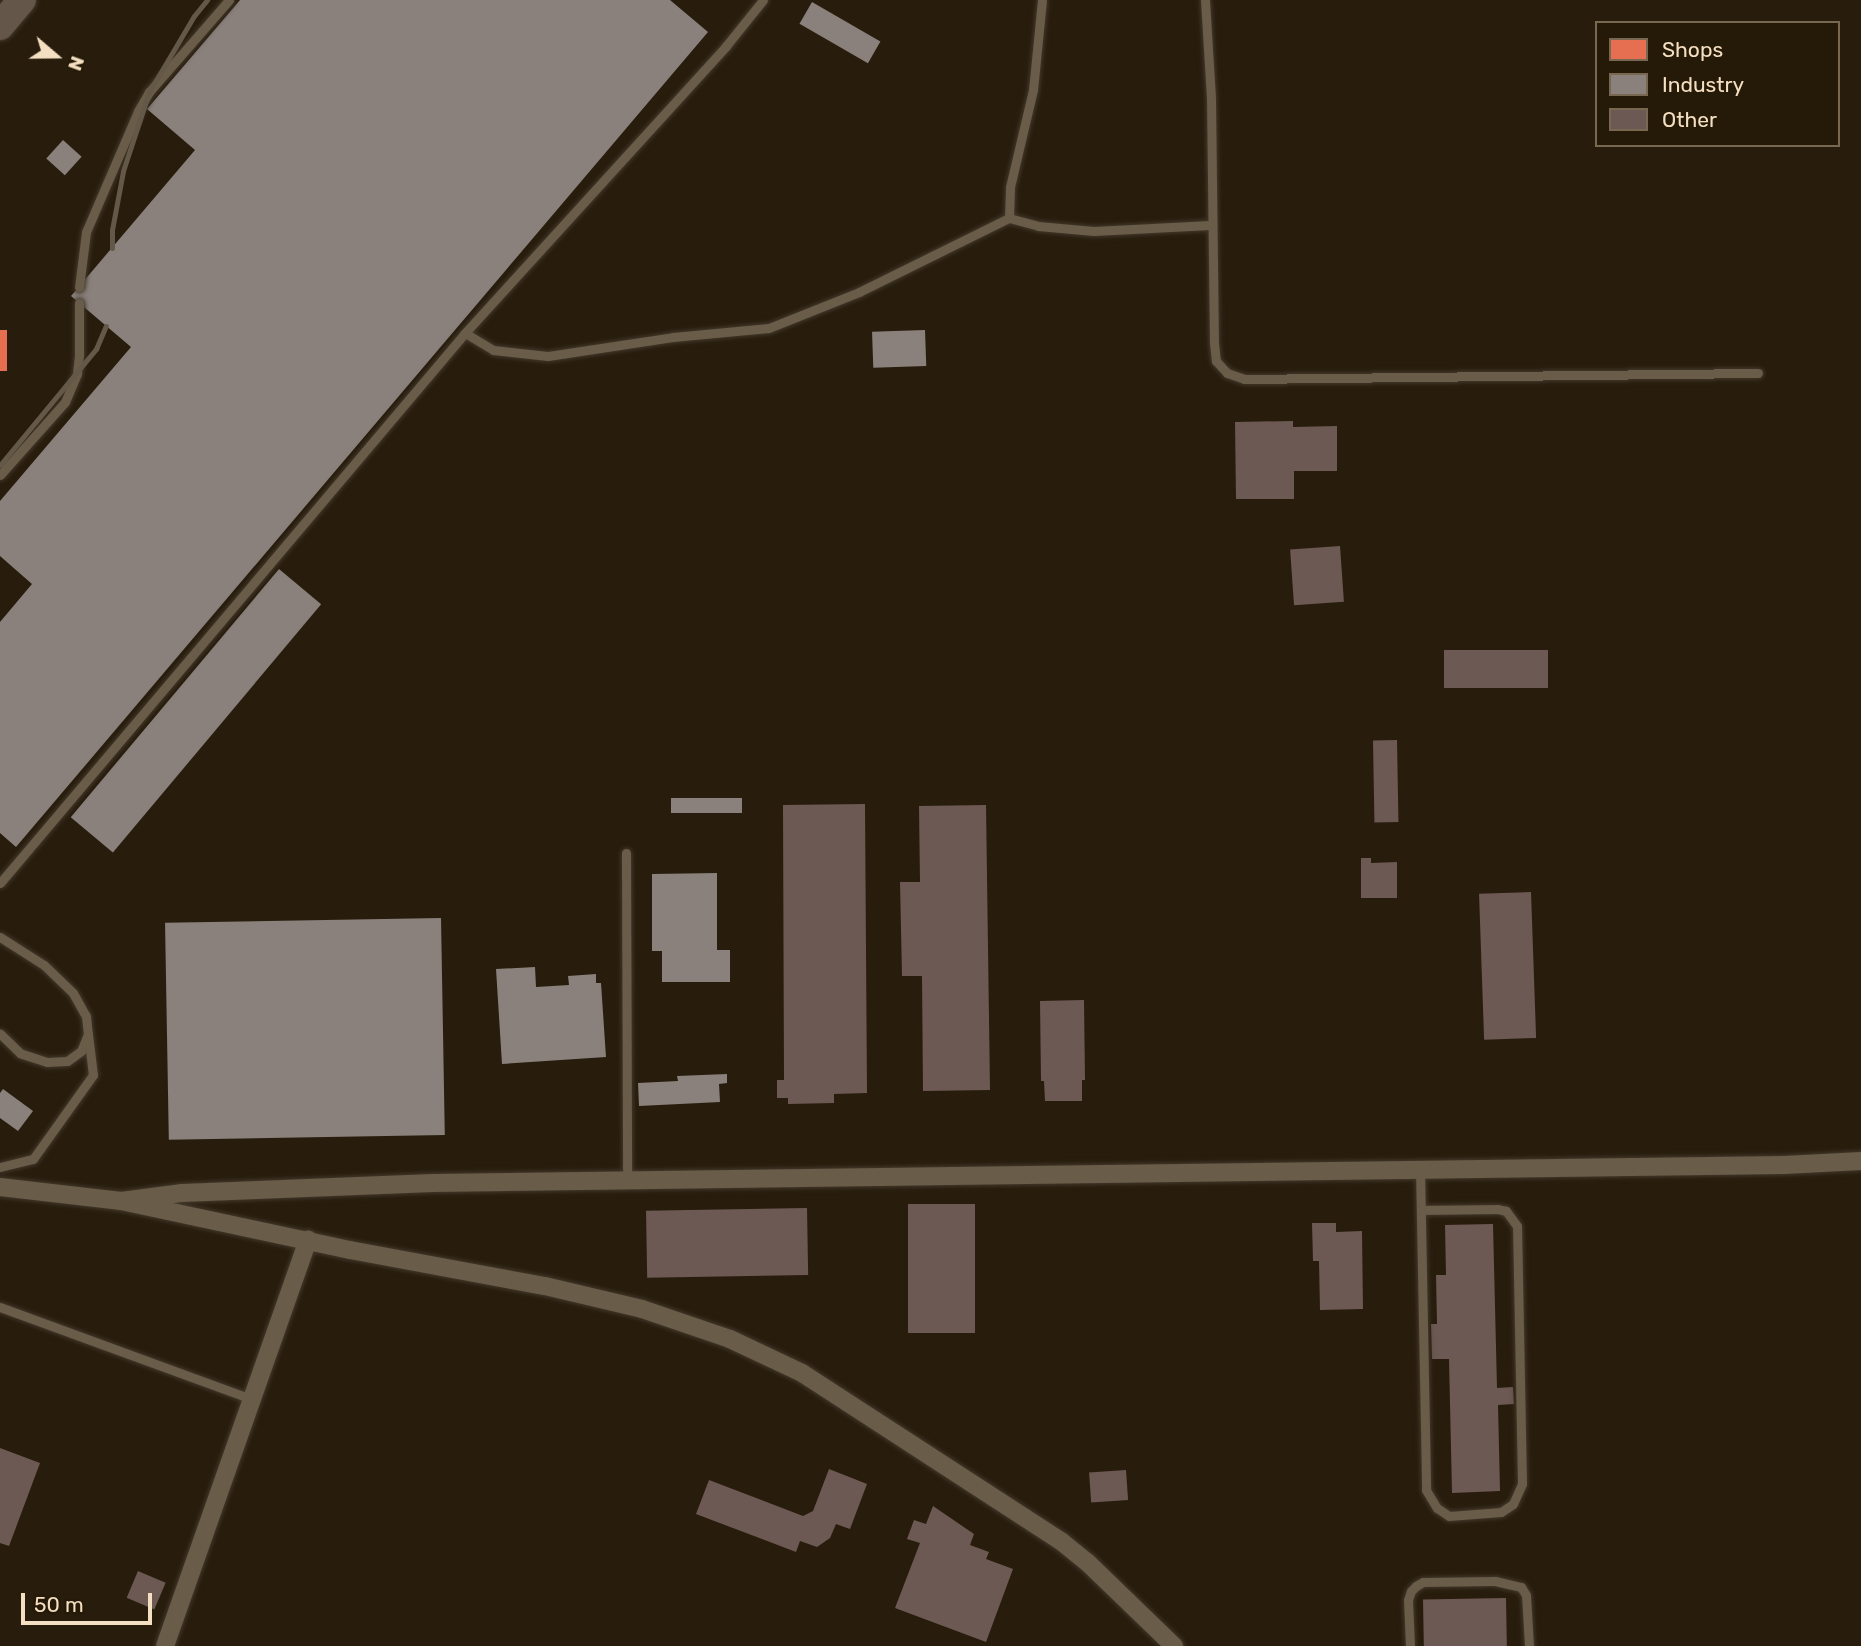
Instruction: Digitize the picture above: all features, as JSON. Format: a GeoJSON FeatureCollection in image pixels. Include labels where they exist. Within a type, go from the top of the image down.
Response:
{"type":"FeatureCollection","features":[{"type":"Feature","properties":{"kind":"main road"},"geometry":{"type":"LineString","coordinates":[[0,26],[22,0]]}},
{"type":"Feature","properties":{"kind":"street"},"geometry":{"type":"LineString","coordinates":[[121,1201],[245,1189],[627,1179],[1784,1165],[1861,1161]]}},
{"type":"Feature","properties":{"kind":"street"},"geometry":{"type":"LineString","coordinates":[[0,1186],[121,1201],[642,1309],[730,1339],[802,1373],[1062,1542],[1088,1563],[1174,1646]]}},
{"type":"Feature","properties":{"kind":"street"},"geometry":{"type":"LineString","coordinates":[[166,1646],[308,1239]]}},
{"type":"Feature","properties":{"kind":"lane"},"geometry":{"type":"LineString","coordinates":[[79,287],[86,232],[138,111],[149,92],[229,0]]}},
{"type":"Feature","properties":{"kind":"lane"},"geometry":{"type":"LineString","coordinates":[[0,883],[466,332],[726,46],[763,0]]}},
{"type":"Feature","properties":{"kind":"lane"},"geometry":{"type":"LineString","coordinates":[[1009,218],[1010,187],[1033,90],[1042,0]]}},
{"type":"Feature","properties":{"kind":"lane"},"geometry":{"type":"LineString","coordinates":[[1205,0],[1211,99],[1210,225],[1216,361],[1227,373],[1244,379],[1758,373]]}},
{"type":"Feature","properties":{"kind":"lane"},"geometry":{"type":"LineString","coordinates":[[466,332],[493,350],[548,356],[673,337],[769,328],[859,292],[1009,218],[1038,226],[1094,231],[1210,225]]}},
{"type":"Feature","properties":{"kind":"lane"},"geometry":{"type":"LineString","coordinates":[[0,475],[65,402],[77,374],[79,303]]}},
{"type":"Feature","properties":{"kind":"lane"},"geometry":{"type":"LineString","coordinates":[[626,853],[627,1179]]}},
{"type":"Feature","properties":{"kind":"lane"},"geometry":{"type":"LineString","coordinates":[[0,937],[44,965],[73,993],[86,1016],[93,1075],[33,1159],[0,1167]]}},
{"type":"Feature","properties":{"kind":"lane"},"geometry":{"type":"LineString","coordinates":[[0,1034],[20,1053],[47,1062],[66,1061],[81,1051],[88,1034]]}},
{"type":"Feature","properties":{"kind":"lane"},"geometry":{"type":"LineString","coordinates":[[1420,1168],[1426,1490],[1437,1508],[1449,1516],[1501,1512],[1513,1504],[1522,1485],[1517,1226],[1506,1211],[1497,1209],[1422,1210]]}},
{"type":"Feature","properties":{"kind":"lane"},"geometry":{"type":"LineString","coordinates":[[0,1307],[252,1399]]}},
{"type":"Feature","properties":{"kind":"lane"},"geometry":{"type":"LineString","coordinates":[[1410,1646],[1408,1600],[1410,1591],[1416,1586],[1423,1582],[1495,1581],[1521,1587],[1527,1595],[1528,1646]]}},
{"type":"Feature","properties":{"kind":"building: Shops"},"geometry":{"type":"Polygon","coordinates":[[[0,330],[7,330],[7,371],[0,371],[0,330]]]}},
{"type":"Feature","properties":{"kind":"building: Industry"},"geometry":{"type":"Polygon","coordinates":[[[240,0],[670,0],[708,32],[16,847],[0,833],[0,622],[32,584],[0,556],[0,501],[131,347],[71,296],[195,150],[147,109],[240,0]]]}},
{"type":"Feature","properties":{"kind":"building: Industry"},"geometry":{"type":"Polygon","coordinates":[[[812,2],[880,42],[868,63],[800,24],[812,2]]]}},
{"type":"Feature","properties":{"kind":"building: Industry"},"geometry":{"type":"Polygon","coordinates":[[[63,140],[82,157],[65,175],[46,159],[63,140]]]}},
{"type":"Feature","properties":{"kind":"building: Industry"},"geometry":{"type":"Polygon","coordinates":[[[925,330],[926,366],[873,368],[872,332],[925,330]]]}},
{"type":"Feature","properties":{"kind":"building: Industry"},"geometry":{"type":"Polygon","coordinates":[[[279,569],[321,604],[113,853],[71,817],[279,569]]]}},
{"type":"Feature","properties":{"kind":"building: Industry"},"geometry":{"type":"Polygon","coordinates":[[[671,798],[742,798],[742,813],[671,813],[671,798]]]}},
{"type":"Feature","properties":{"kind":"building: Industry"},"geometry":{"type":"Polygon","coordinates":[[[717,873],[717,950],[730,950],[730,982],[662,982],[662,951],[652,951],[652,874],[717,873]]]}},
{"type":"Feature","properties":{"kind":"building: Industry"},"geometry":{"type":"Polygon","coordinates":[[[441,918],[445,1135],[169,1140],[165,923],[441,918]]]}},
{"type":"Feature","properties":{"kind":"building: Industry"},"geometry":{"type":"Polygon","coordinates":[[[535,967],[536,987],[569,985],[568,976],[596,974],[596,983],[601,983],[606,1057],[502,1064],[496,969],[535,967]]]}},
{"type":"Feature","properties":{"kind":"building: Industry"},"geometry":{"type":"Polygon","coordinates":[[[727,1074],[727,1083],[719,1084],[720,1102],[639,1106],[638,1083],[678,1081],[677,1076],[727,1074]]]}},
{"type":"Feature","properties":{"kind":"building: Industry"},"geometry":{"type":"Polygon","coordinates":[[[3,1089],[33,1111],[18,1131],[0,1118],[0,1093],[3,1089]]]}},
{"type":"Feature","properties":{"kind":"building: Other"},"geometry":{"type":"Polygon","coordinates":[[[1293,421],[1293,427],[1337,426],[1337,471],[1294,471],[1294,499],[1236,499],[1235,422],[1293,421]]]}},
{"type":"Feature","properties":{"kind":"building: Other"},"geometry":{"type":"Polygon","coordinates":[[[1340,546],[1344,602],[1294,605],[1290,549],[1340,546]]]}},
{"type":"Feature","properties":{"kind":"building: Other"},"geometry":{"type":"Polygon","coordinates":[[[1444,650],[1548,650],[1548,688],[1444,688],[1444,650]]]}},
{"type":"Feature","properties":{"kind":"building: Other"},"geometry":{"type":"Polygon","coordinates":[[[1373,740],[1397,740],[1398,822],[1374,822],[1373,740]]]}},
{"type":"Feature","properties":{"kind":"building: Other"},"geometry":{"type":"Polygon","coordinates":[[[865,804],[867,1093],[834,1094],[834,1103],[788,1104],[788,1098],[777,1098],[777,1080],[784,1080],[783,805],[865,804]]]}},
{"type":"Feature","properties":{"kind":"building: Other"},"geometry":{"type":"Polygon","coordinates":[[[986,805],[990,1090],[923,1091],[922,976],[902,976],[900,882],[920,882],[919,806],[986,805]]]}},
{"type":"Feature","properties":{"kind":"building: Other"},"geometry":{"type":"Polygon","coordinates":[[[1361,858],[1371,858],[1371,863],[1397,862],[1397,898],[1361,898],[1361,858]]]}},
{"type":"Feature","properties":{"kind":"building: Other"},"geometry":{"type":"Polygon","coordinates":[[[1531,892],[1536,1038],[1484,1040],[1479,894],[1531,892]]]}},
{"type":"Feature","properties":{"kind":"building: Other"},"geometry":{"type":"Polygon","coordinates":[[[1084,1000],[1085,1080],[1082,1080],[1082,1101],[1045,1101],[1044,1081],[1041,1081],[1040,1001],[1084,1000]]]}},
{"type":"Feature","properties":{"kind":"building: Other"},"geometry":{"type":"Polygon","coordinates":[[[908,1204],[975,1204],[975,1333],[908,1333],[908,1204]]]}},
{"type":"Feature","properties":{"kind":"building: Other"},"geometry":{"type":"Polygon","coordinates":[[[807,1208],[808,1275],[647,1278],[646,1211],[807,1208]]]}},
{"type":"Feature","properties":{"kind":"building: Other"},"geometry":{"type":"Polygon","coordinates":[[[1312,1223],[1336,1223],[1336,1232],[1362,1231],[1363,1309],[1320,1310],[1319,1261],[1313,1261],[1312,1223]]]}},
{"type":"Feature","properties":{"kind":"building: Other"},"geometry":{"type":"Polygon","coordinates":[[[1493,1224],[1497,1388],[1513,1387],[1514,1404],[1498,1405],[1500,1491],[1452,1493],[1449,1359],[1432,1359],[1431,1324],[1437,1324],[1436,1275],[1446,1275],[1445,1225],[1493,1224]]]}},
{"type":"Feature","properties":{"kind":"building: Other"},"geometry":{"type":"Polygon","coordinates":[[[0,1448],[40,1463],[9,1546],[0,1543],[0,1448]]]}},
{"type":"Feature","properties":{"kind":"building: Other"},"geometry":{"type":"Polygon","coordinates":[[[829,1469],[867,1484],[850,1529],[836,1524],[830,1538],[817,1547],[800,1541],[796,1552],[696,1514],[709,1480],[803,1516],[813,1511],[829,1469]]]}},
{"type":"Feature","properties":{"kind":"building: Other"},"geometry":{"type":"Polygon","coordinates":[[[1126,1470],[1128,1500],[1091,1503],[1089,1473],[1126,1470]]]}},
{"type":"Feature","properties":{"kind":"building: Other"},"geometry":{"type":"Polygon","coordinates":[[[933,1506],[974,1534],[970,1545],[989,1552],[986,1559],[1013,1569],[986,1642],[895,1608],[920,1543],[907,1539],[914,1520],[926,1524],[933,1506]]]}},
{"type":"Feature","properties":{"kind":"building: Other"},"geometry":{"type":"Polygon","coordinates":[[[138,1571],[166,1583],[154,1609],[127,1598],[138,1571]]]}},
{"type":"Feature","properties":{"kind":"building: Other"},"geometry":{"type":"Polygon","coordinates":[[[1506,1598],[1507,1646],[1424,1646],[1423,1599],[1506,1598]]]}},
{"type":"Feature","properties":{"kind":"railway"},"geometry":{"type":"LineString","coordinates":[[112,248],[112,230],[123,171],[149,92],[194,16],[207,0]]}},
{"type":"Feature","properties":{"kind":"railway"},"geometry":{"type":"LineString","coordinates":[[0,465],[96,349],[106,326]]}}]}
